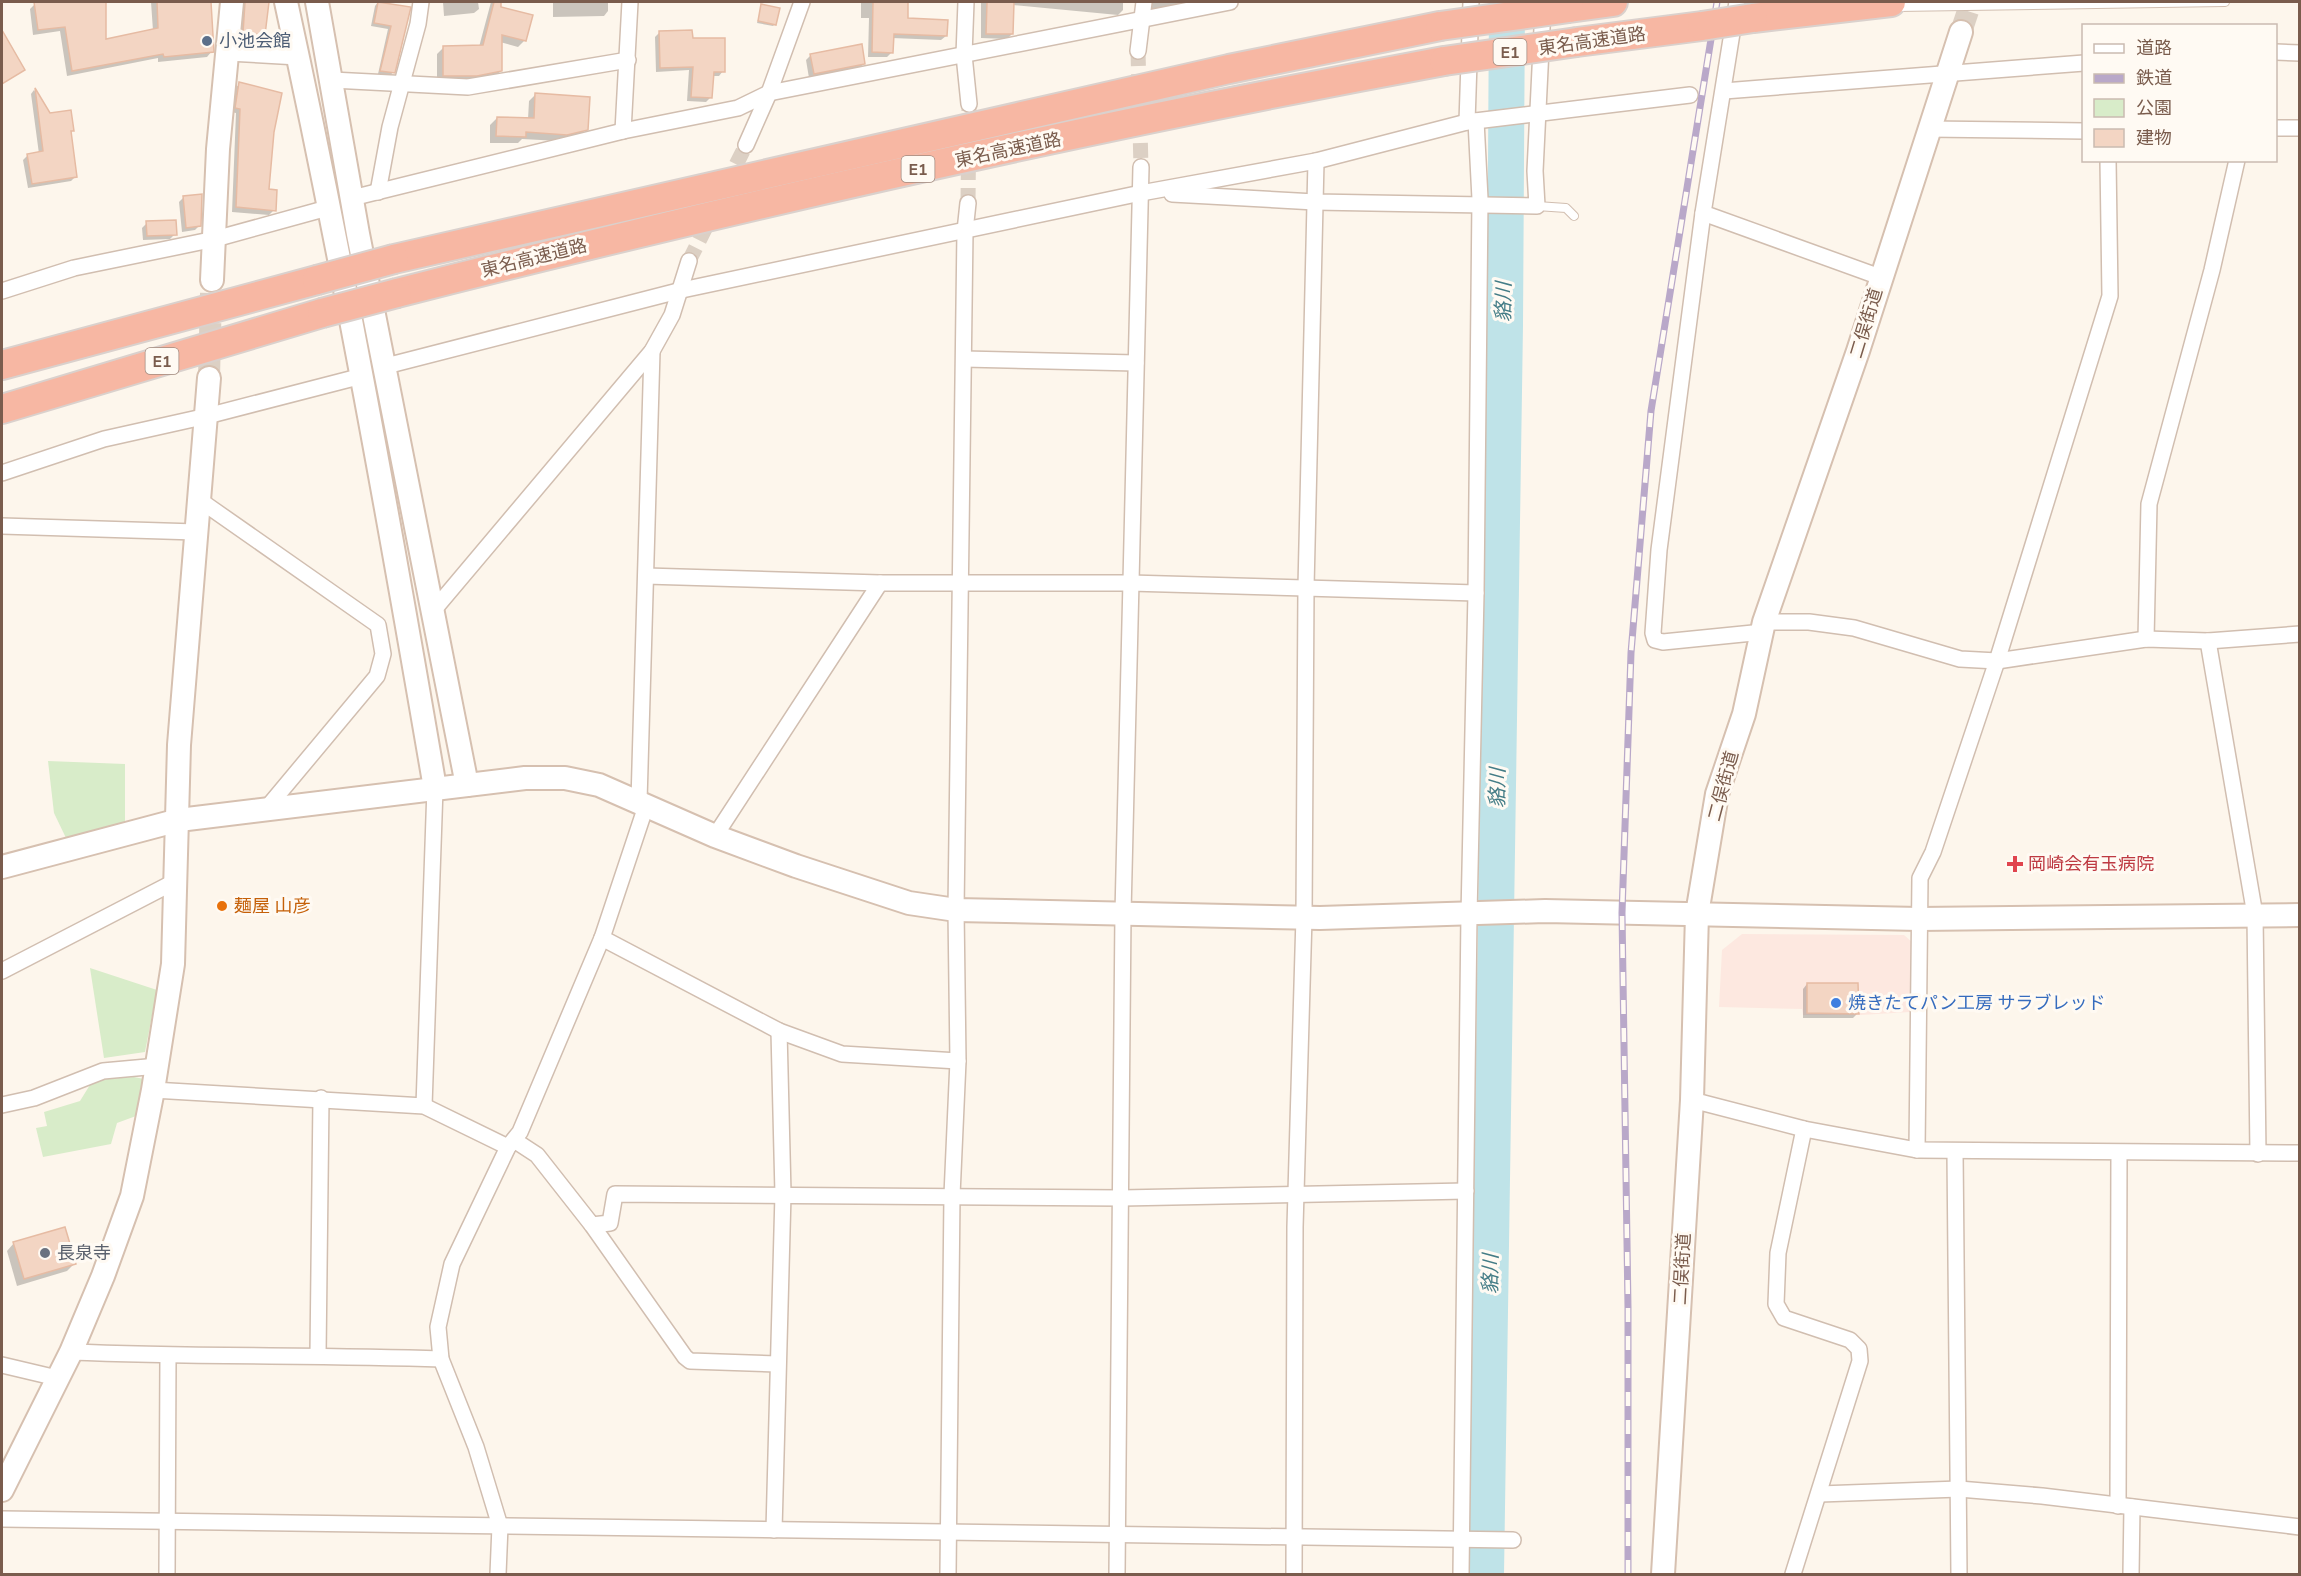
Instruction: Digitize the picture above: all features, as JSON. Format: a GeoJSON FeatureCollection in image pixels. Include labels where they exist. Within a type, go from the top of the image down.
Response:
{"type":"FeatureCollection","features":[{"type":"Feature","properties":{"kind":"highway","name":"東名高速道路"},"geometry":{"type":"LineString","coordinates":[[2,364],[394,259],[1218,72],[1440,26],[1556,5],[1613,2]]}},
{"type":"Feature","properties":{"kind":"highway","name":"東名高速道路"},"geometry":{"type":"LineString","coordinates":[[2,409],[322,313],[654,228],[1227,101],[1444,61],[1702,26],[1745,10],[1837,9],[1891,2]]}},
{"type":"Feature","properties":{"kind":"street"},"geometry":{"type":"LineString","coordinates":[[212,280],[218,149],[232,2]]}},
{"type":"Feature","properties":{"kind":"street"},"geometry":{"type":"LineString","coordinates":[[286,2],[331,207],[435,788],[424,1106]]}},
{"type":"Feature","properties":{"kind":"street"},"geometry":{"type":"LineString","coordinates":[[317,2],[352,198],[467,785]]}},
{"type":"Feature","properties":{"kind":"street"},"geometry":{"type":"LineString","coordinates":[[378,192],[400,81],[418,24],[421,2]]}},
{"type":"Feature","properties":{"kind":"street"},"geometry":{"type":"LineString","coordinates":[[623,131],[630,2]]}},
{"type":"Feature","properties":{"kind":"street"},"geometry":{"type":"LineString","coordinates":[[746,145],[770,93],[802,2]]}},
{"type":"Feature","properties":{"kind":"street"},"geometry":{"type":"LineString","coordinates":[[966,2],[964,55],[969,104]]}},
{"type":"Feature","properties":{"kind":"street"},"geometry":{"type":"LineString","coordinates":[[1138,51],[1144,19],[1144,2]]}},
{"type":"Feature","properties":{"kind":"street"},"geometry":{"type":"LineString","coordinates":[[352,198],[623,131],[738,108],[770,93],[1230,2]]}},
{"type":"Feature","properties":{"kind":"street"},"geometry":{"type":"LineString","coordinates":[[1461,1575],[1472,914],[1480,205],[1474,121],[1471,2]]}},
{"type":"Feature","properties":{"kind":"street"},"geometry":{"type":"LineString","coordinates":[[1148,192],[1315,202],[1533,206],[1538,113],[1556,5]]}},
{"type":"Feature","properties":{"kind":"street"},"geometry":{"type":"LineString","coordinates":[[1745,10],[1724,91],[1685,338],[1659,550],[1653,633],[1655,640],[1663,642],[1809,622],[1854,628],[1960,659],[1997,661],[2146,639],[2208,641],[2300,634]]}},
{"type":"Feature","properties":{"kind":"street","name":"二俣街道"},"geometry":{"type":"LineString","coordinates":[[1664,1575],[1692,1100],[1698,914],[1717,794],[1744,714],[1764,627],[1858,351],[1880,277],[1961,32]]}},
{"type":"Feature","properties":{"kind":"street"},"geometry":{"type":"LineString","coordinates":[[228,52],[298,57]]}},
{"type":"Feature","properties":{"kind":"street"},"geometry":{"type":"LineString","coordinates":[[2277,52],[2300,52]]}},
{"type":"Feature","properties":{"kind":"street"},"geometry":{"type":"LineString","coordinates":[[332,80],[400,81],[468,87],[628,60]]}},
{"type":"Feature","properties":{"kind":"street"},"geometry":{"type":"LineString","coordinates":[[1724,91],[2082,63]]}},
{"type":"Feature","properties":{"kind":"street"},"geometry":{"type":"LineString","coordinates":[[386,366],[682,290],[1148,192],[1316,161],[1474,121],[1690,95]]}},
{"type":"Feature","properties":{"kind":"street"},"geometry":{"type":"LineString","coordinates":[[2277,128],[2300,128]]}},
{"type":"Feature","properties":{"kind":"street"},"geometry":{"type":"LineString","coordinates":[[1928,129],[2082,130]]}},
{"type":"Feature","properties":{"kind":"street"},"geometry":{"type":"LineString","coordinates":[[1294,1575],[1296,1193],[1304,917],[1308,705],[1306,586],[1316,161]]}},
{"type":"Feature","properties":{"kind":"street"},"geometry":{"type":"LineString","coordinates":[[1917,1150],[1920,878],[1933,852],[1997,661],[2110,296],[2108,162]]}},
{"type":"Feature","properties":{"kind":"street"},"geometry":{"type":"LineString","coordinates":[[2146,639],[2149,504],[2212,270],[2236,162]]}},
{"type":"Feature","properties":{"kind":"street"},"geometry":{"type":"LineString","coordinates":[[1116,1575],[1122,1198],[1123,913],[1130,583],[1136,363],[1148,192],[1141,167]]}},
{"type":"Feature","properties":{"kind":"street"},"geometry":{"type":"LineString","coordinates":[[948,1575],[952,1195],[958,1061],[956,910],[965,231],[968,202]]}},
{"type":"Feature","properties":{"kind":"street"},"geometry":{"type":"LineString","coordinates":[[2,291],[74,268],[215,239],[331,207]]}},
{"type":"Feature","properties":{"kind":"street"},"geometry":{"type":"LineString","coordinates":[[1704,213],[1880,277]]}},
{"type":"Feature","properties":{"kind":"street"},"geometry":{"type":"LineString","coordinates":[[433,611],[652,351],[672,315],[682,290],[689,261]]}},
{"type":"Feature","properties":{"kind":"street"},"geometry":{"type":"LineString","coordinates":[[498,1575],[500,1526],[476,1447],[441,1359],[438,1327],[452,1264],[511,1143],[520,1132],[602,938],[642,803],[652,351]]}},
{"type":"Feature","properties":{"kind":"street"},"geometry":{"type":"LineString","coordinates":[[964,359],[1136,363]]}},
{"type":"Feature","properties":{"kind":"street"},"geometry":{"type":"LineString","coordinates":[[2,473],[104,439],[207,416],[362,376]]}},
{"type":"Feature","properties":{"kind":"street"},"geometry":{"type":"LineString","coordinates":[[2,1490],[71,1352],[103,1276],[132,1196],[158,1066],[173,963],[179,820],[179,745],[209,378]]}},
{"type":"Feature","properties":{"kind":"street"},"geometry":{"type":"LineString","coordinates":[[198,499],[378,625],[383,654],[377,676],[266,809]]}},
{"type":"Feature","properties":{"kind":"street"},"geometry":{"type":"LineString","coordinates":[[2,526],[196,532]]}},
{"type":"Feature","properties":{"kind":"street"},"geometry":{"type":"LineString","coordinates":[[646,576],[880,584],[1130,583],[1306,586],[1476,593]]}},
{"type":"Feature","properties":{"kind":"street"},"geometry":{"type":"LineString","coordinates":[[715,836],[880,584]]}},
{"type":"Feature","properties":{"kind":"street"},"geometry":{"type":"LineString","coordinates":[[2208,641],[2255,915],[2258,1154]]}},
{"type":"Feature","properties":{"kind":"street"},"geometry":{"type":"LineString","coordinates":[[2,867],[179,820],[525,778],[565,778],[599,785],[715,836],[870,891],[909,903],[956,910],[1304,917],[1519,912],[1919,919],[2300,915]]}},
{"type":"Feature","properties":{"kind":"street"},"geometry":{"type":"LineString","coordinates":[[2,971],[176,881]]}},
{"type":"Feature","properties":{"kind":"street"},"geometry":{"type":"LineString","coordinates":[[602,938],[779,1031],[842,1053],[958,1061]]}},
{"type":"Feature","properties":{"kind":"street"},"geometry":{"type":"LineString","coordinates":[[774,1530],[783,1194],[779,1031]]}},
{"type":"Feature","properties":{"kind":"street"},"geometry":{"type":"LineString","coordinates":[[2,1105],[34,1098],[103,1071],[158,1066]]}},
{"type":"Feature","properties":{"kind":"street"},"geometry":{"type":"LineString","coordinates":[[153,1090],[321,1098],[424,1106],[511,1143],[537,1155],[592,1225],[690,1361],[777,1364]]}},
{"type":"Feature","properties":{"kind":"street"},"geometry":{"type":"LineString","coordinates":[[318,1355],[321,1098]]}},
{"type":"Feature","properties":{"kind":"street"},"geometry":{"type":"LineString","coordinates":[[1692,1100],[1804,1129],[1917,1150],[2300,1153]]}},
{"type":"Feature","properties":{"kind":"street"},"geometry":{"type":"LineString","coordinates":[[1793,1575],[1860,1361],[1859,1349],[1850,1340],[1784,1318],[1776,1304],[1778,1253],[1804,1129]]}},
{"type":"Feature","properties":{"kind":"street"},"geometry":{"type":"LineString","coordinates":[[1955,1152],[1959,1575]]}},
{"type":"Feature","properties":{"kind":"street"},"geometry":{"type":"LineString","coordinates":[[2119,1153],[2125,1506],[2131,1575]]}},
{"type":"Feature","properties":{"kind":"street"},"geometry":{"type":"LineString","coordinates":[[592,1225],[610,1223],[615,1194],[1122,1198],[1466,1191]]}},
{"type":"Feature","properties":{"kind":"street"},"geometry":{"type":"LineString","coordinates":[[71,1352],[168,1356],[318,1355],[441,1359]]}},
{"type":"Feature","properties":{"kind":"street"},"geometry":{"type":"LineString","coordinates":[[166,1575],[168,1356]]}},
{"type":"Feature","properties":{"kind":"street"},"geometry":{"type":"LineString","coordinates":[[2,1365],[57,1378]]}},
{"type":"Feature","properties":{"kind":"street"},"geometry":{"type":"LineString","coordinates":[[1820,1494],[1959,1489],[2300,1527]]}},
{"type":"Feature","properties":{"kind":"street"},"geometry":{"type":"LineString","coordinates":[[2,1519],[1513,1540]]}},
{"type":"Feature","properties":{"kind":"lane"},"geometry":{"type":"LineString","coordinates":[[1837,9],[2225,2]]}},
{"type":"Feature","properties":{"kind":"lane"},"geometry":{"type":"LineString","coordinates":[[1533,206],[1566,208],[1574,216]]}},
{"type":"Feature","properties":{"kind":"shaded area"},"geometry":{"type":"Polygon","coordinates":[[[1742,934],[1904,935],[1912,942],[1910,1012],[1803,1015],[1802,1009],[1719,1007],[1722,950],[1742,934]]]}},
{"type":"Feature","properties":{"kind":"green space"},"geometry":{"type":"Polygon","coordinates":[[[48,761],[125,764],[125,823],[66,838],[54,813],[48,761]]]}},
{"type":"Feature","properties":{"kind":"green space"},"geometry":{"type":"Polygon","coordinates":[[[90,968],[157,990],[145,1052],[104,1058],[90,968]]]}},
{"type":"Feature","properties":{"kind":"green space"},"geometry":{"type":"Polygon","coordinates":[[[134,1077],[144,1079],[136,1116],[117,1123],[111,1144],[43,1157],[36,1128],[47,1126],[44,1112],[80,1101],[93,1080],[134,1077]]]}},
{"type":"Feature","properties":{"kind":"building"},"geometry":{"type":"Polygon","coordinates":[[[34,2],[106,2],[106,39],[158,28],[157,2],[211,2],[214,52],[164,57],[163,54],[72,71],[65,27],[38,30],[34,2]]]}},
{"type":"Feature","properties":{"kind":"building"},"geometry":{"type":"Polygon","coordinates":[[[245,2],[269,2],[265,35],[243,33],[245,2]]]}},
{"type":"Feature","properties":{"kind":"building"},"geometry":{"type":"Polygon","coordinates":[[[378,2],[411,7],[395,73],[380,71],[391,26],[374,23],[378,2]]]}},
{"type":"Feature","properties":{"kind":"building"},"geometry":{"type":"Polygon","coordinates":[[[494,2],[501,2],[501,7],[533,15],[526,41],[502,35],[502,71],[477,76],[443,76],[443,46],[483,45],[494,2]]]}},
{"type":"Feature","properties":{"kind":"building"},"geometry":{"type":"Polygon","coordinates":[[[873,2],[908,2],[908,18],[948,20],[947,36],[894,34],[893,53],[872,52],[873,2]]]}},
{"type":"Feature","properties":{"kind":"building"},"geometry":{"type":"Polygon","coordinates":[[[987,2],[1014,2],[1013,34],[986,34],[987,2]]]}},
{"type":"Feature","properties":{"kind":"building"},"geometry":{"type":"Polygon","coordinates":[[[761,4],[780,8],[776,25],[758,21],[761,4]]]}},
{"type":"Feature","properties":{"kind":"building"},"geometry":{"type":"Polygon","coordinates":[[[2,30],[25,70],[2,84],[2,30]]]}},
{"type":"Feature","properties":{"kind":"building"},"geometry":{"type":"Polygon","coordinates":[[[692,30],[693,38],[725,38],[725,72],[714,72],[712,98],[691,97],[693,67],[660,68],[659,31],[692,30]]]}},
{"type":"Feature","properties":{"kind":"building"},"geometry":{"type":"Polygon","coordinates":[[[862,44],[865,64],[814,74],[810,54],[862,44]]]}},
{"type":"Feature","properties":{"kind":"building"},"geometry":{"type":"Polygon","coordinates":[[[239,82],[282,93],[274,132],[269,189],[277,190],[276,211],[236,207],[240,109],[235,108],[239,82]]]}},
{"type":"Feature","properties":{"kind":"building"},"geometry":{"type":"Polygon","coordinates":[[[35,88],[50,113],[71,110],[74,131],[71,131],[77,177],[32,184],[27,154],[43,151],[35,88]]]}},
{"type":"Feature","properties":{"kind":"building"},"geometry":{"type":"Polygon","coordinates":[[[535,93],[590,97],[588,130],[567,135],[526,132],[526,137],[496,136],[497,117],[534,118],[535,93]]]}},
{"type":"Feature","properties":{"kind":"building"},"geometry":{"type":"Polygon","coordinates":[[[202,194],[201,226],[186,228],[183,196],[202,194]]]}},
{"type":"Feature","properties":{"kind":"building"},"geometry":{"type":"Polygon","coordinates":[[[176,220],[177,235],[147,236],[146,221],[176,220]]]}},
{"type":"Feature","properties":{"kind":"building","name":"焼きたてパン工房 サラブレッド"},"geometry":{"type":"Polygon","coordinates":[[[1807,983],[1858,983],[1859,1014],[1807,1013],[1807,983]]]}},
{"type":"Feature","properties":{"kind":"building","name":"長泉寺"},"geometry":{"type":"Polygon","coordinates":[[[65,1227],[76,1264],[24,1279],[13,1242],[65,1227]]]}},
{"type":"Feature","properties":{"kind":"waterway","name":"貉川"},"geometry":{"type":"LineString","coordinates":[[1486,1574],[1505,325],[1507,2]]}},
{"type":"Feature","properties":{"kind":"tunnel"},"geometry":{"type":"LineString","coordinates":[[1961,32],[1971,2]]}},
{"type":"Feature","properties":{"kind":"tunnel"},"geometry":{"type":"LineString","coordinates":[[1138,51],[1141,167]]}},
{"type":"Feature","properties":{"kind":"tunnel"},"geometry":{"type":"LineString","coordinates":[[968,203],[969,104]]}},
{"type":"Feature","properties":{"kind":"tunnel"},"geometry":{"type":"LineString","coordinates":[[726,185],[746,145]]}},
{"type":"Feature","properties":{"kind":"tunnel"},"geometry":{"type":"LineString","coordinates":[[689,261],[712,215]]}},
{"type":"Feature","properties":{"kind":"tunnel"},"geometry":{"type":"LineString","coordinates":[[209,378],[211,293]]}},
{"type":"Feature","properties":{"kind":"railway"},"geometry":{"type":"LineString","coordinates":[[1628,1574],[1628,1308],[1622,913],[1631,653],[1651,411],[1717,2]]}},
{"type":"Feature","properties":{"kind":"place","name":"小池会館"},"geometry":{"type":"Point","coordinates":[207,41]}},
{"type":"Feature","properties":{"kind":"place","name":"岡崎会有玉病院"},"geometry":{"type":"Point","coordinates":[2015,864]}},
{"type":"Feature","properties":{"kind":"place","name":"麺屋 山彦"},"geometry":{"type":"Point","coordinates":[222,906]}},
{"type":"Feature","properties":{"kind":"place","name":"焼きたてパン工房 サラブレッド"},"geometry":{"type":"Point","coordinates":[1836,1003]}},
{"type":"Feature","properties":{"kind":"place","name":"長泉寺"},"geometry":{"type":"Point","coordinates":[45,1253]}}]}
